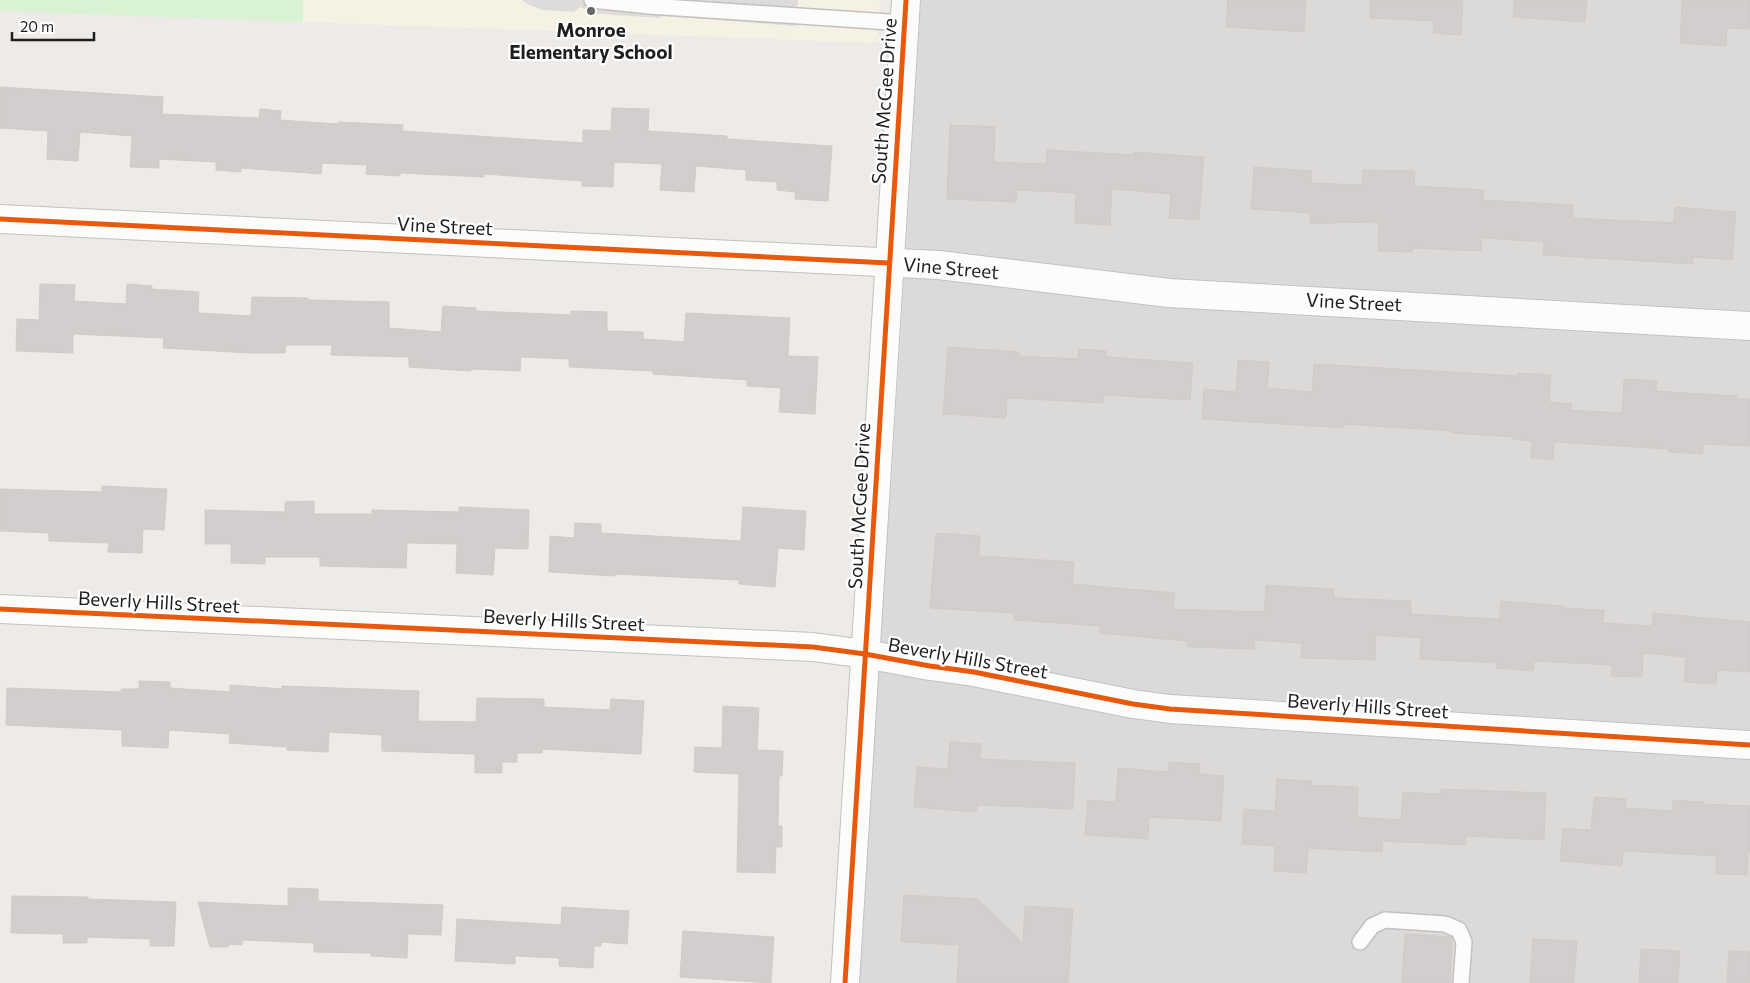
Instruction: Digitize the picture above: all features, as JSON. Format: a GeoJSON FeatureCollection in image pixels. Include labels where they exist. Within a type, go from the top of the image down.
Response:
{"type":"FeatureCollection","features":[{"type":"Feature","properties":{"kind":"street","name":"South McGee Drive"},"geometry":{"type":"LineString","coordinates":[[845,983],[905,11]]}},
{"type":"Feature","properties":{"kind":"street","name":"Vine Street"},"geometry":{"type":"LineString","coordinates":[[0,219],[940,265],[1170,293],[1750,326]]}},
{"type":"Feature","properties":{"kind":"street","name":"Beverly Hills Street"},"geometry":{"type":"LineString","coordinates":[[0,609],[812,647],[974,672],[1133,704],[1170,709],[1750,745]]}},
{"type":"Feature","properties":{"kind":"lane"},"geometry":{"type":"LineString","coordinates":[[592,0],[649,6],[905,11]]}},
{"type":"Feature","properties":{"kind":"lane"},"geometry":{"type":"LineString","coordinates":[[1360,942],[1372,926],[1385,920],[1445,924],[1459,930],[1464,942],[1461,983]]}},
{"type":"Feature","properties":{"kind":"shaded area","name":"Monroe Elementary School"},"geometry":{"type":"Polygon","coordinates":[[[303,0],[880,0],[877,43],[303,22],[303,0]]]}},
{"type":"Feature","properties":{"kind":"shaded area"},"geometry":{"type":"Polygon","coordinates":[[[522,0],[798,0],[796,26],[663,16],[659,18],[587,13],[588,10],[580,7],[574,12],[543,10],[529,5],[522,0]]]}},
{"type":"Feature","properties":{"kind":"shaded area"},"geometry":{"type":"Polygon","coordinates":[[[921,0],[1750,0],[1750,983],[855,983],[860,886],[892,474],[921,0]]]}},
{"type":"Feature","properties":{"kind":"green space"},"geometry":{"type":"Polygon","coordinates":[[[0,0],[303,0],[303,22],[0,11],[0,0]]]}},
{"type":"Feature","properties":{"kind":"building"},"geometry":{"type":"Polygon","coordinates":[[[1228,0],[1306,0],[1304,32],[1226,27],[1228,0]]]}},
{"type":"Feature","properties":{"kind":"building"},"geometry":{"type":"Polygon","coordinates":[[[1370,0],[1463,0],[1461,35],[1433,33],[1434,21],[1370,18],[1370,0]]]}},
{"type":"Feature","properties":{"kind":"building"},"geometry":{"type":"Polygon","coordinates":[[[1514,0],[1587,0],[1585,22],[1513,17],[1514,0]]]}},
{"type":"Feature","properties":{"kind":"building"},"geometry":{"type":"Polygon","coordinates":[[[1682,0],[1750,0],[1750,29],[1727,28],[1726,46],[1680,43],[1682,0]]]}},
{"type":"Feature","properties":{"kind":"building"},"geometry":{"type":"Polygon","coordinates":[[[0,87],[163,97],[162,114],[259,118],[260,109],[281,111],[280,120],[338,124],[338,122],[403,125],[402,131],[583,143],[583,130],[611,131],[612,108],[649,109],[648,131],[727,136],[727,139],[832,146],[828,201],[795,199],[795,192],[777,190],[777,182],[746,180],[746,170],[696,166],[694,192],[660,190],[662,164],[614,162],[613,187],[582,186],[582,181],[484,174],[484,177],[400,173],[400,176],[366,174],[367,165],[322,163],[321,174],[241,168],[241,172],[216,170],[216,162],[159,159],[159,168],[130,167],[132,136],[80,132],[78,161],[47,159],[48,131],[0,128],[0,87]]]}},
{"type":"Feature","properties":{"kind":"building"},"geometry":{"type":"Polygon","coordinates":[[[950,125],[995,127],[994,162],[1046,164],[1047,150],[1134,155],[1134,152],[1204,157],[1199,220],[1169,218],[1171,194],[1112,189],[1110,225],[1075,223],[1076,193],[1017,190],[1016,202],[947,199],[950,125]]]}},
{"type":"Feature","properties":{"kind":"building"},"geometry":{"type":"Polygon","coordinates":[[[1254,167],[1312,171],[1311,183],[1362,185],[1363,170],[1415,171],[1414,186],[1484,190],[1483,200],[1573,205],[1573,218],[1674,223],[1675,207],[1736,212],[1732,260],[1693,257],[1693,264],[1543,255],[1544,242],[1482,238],[1481,251],[1413,248],[1412,252],[1378,251],[1379,223],[1310,223],[1310,213],[1251,209],[1254,167]]]}},
{"type":"Feature","properties":{"kind":"building"},"geometry":{"type":"Polygon","coordinates":[[[40,284],[75,285],[74,301],[126,304],[127,284],[152,286],[152,289],[199,292],[198,313],[251,316],[252,297],[389,302],[389,328],[441,332],[443,306],[476,308],[476,311],[571,315],[571,311],[607,312],[607,331],[643,332],[643,339],[684,342],[686,313],[790,318],[788,356],[818,357],[815,414],[779,412],[781,388],[747,386],[747,380],[653,374],[653,371],[569,367],[569,359],[521,357],[520,371],[471,369],[471,371],[409,367],[409,357],[331,355],[332,345],[286,345],[285,353],[251,353],[163,348],[164,338],[73,334],[73,353],[16,351],[17,319],[39,320],[40,284]]]}},
{"type":"Feature","properties":{"kind":"building"},"geometry":{"type":"Polygon","coordinates":[[[948,347],[1019,352],[1019,356],[1078,359],[1079,349],[1106,351],[1106,357],[1193,363],[1190,400],[1104,395],[1104,403],[1007,398],[1006,418],[943,414],[948,347]]]}},
{"type":"Feature","properties":{"kind":"building"},"geometry":{"type":"Polygon","coordinates":[[[1238,360],[1269,362],[1267,388],[1312,392],[1314,364],[1518,376],[1518,373],[1551,375],[1549,402],[1572,404],[1571,410],[1622,413],[1624,379],[1657,381],[1656,391],[1737,396],[1737,399],[1750,399],[1750,446],[1703,444],[1703,454],[1669,452],[1669,449],[1554,442],[1553,460],[1531,458],[1532,441],[1513,439],[1513,437],[1344,424],[1344,428],[1202,419],[1204,389],[1236,392],[1238,360]]]}},
{"type":"Feature","properties":{"kind":"building"},"geometry":{"type":"Polygon","coordinates":[[[102,486],[167,489],[164,530],[143,529],[142,553],[108,552],[109,543],[49,541],[49,533],[0,531],[0,489],[102,492],[102,486]]]}},
{"type":"Feature","properties":{"kind":"building"},"geometry":{"type":"Polygon","coordinates":[[[314,501],[314,514],[372,514],[372,510],[459,512],[459,507],[529,510],[528,549],[495,548],[493,575],[456,573],[457,544],[407,543],[406,568],[320,566],[320,557],[265,557],[265,564],[231,563],[231,544],[205,544],[205,510],[285,512],[285,502],[314,501]]]}},
{"type":"Feature","properties":{"kind":"building"},"geometry":{"type":"Polygon","coordinates":[[[743,507],[806,511],[804,550],[778,548],[775,587],[739,584],[739,580],[549,572],[550,536],[574,538],[575,523],[601,524],[601,533],[741,541],[743,507]]]}},
{"type":"Feature","properties":{"kind":"building"},"geometry":{"type":"Polygon","coordinates":[[[936,533],[980,536],[979,556],[1074,562],[1072,584],[1175,593],[1173,609],[1264,612],[1266,585],[1334,589],[1334,598],[1411,601],[1411,614],[1499,619],[1501,601],[1563,606],[1563,608],[1604,610],[1603,623],[1652,626],[1653,613],[1750,622],[1750,672],[1717,670],[1716,684],[1684,682],[1686,657],[1643,653],[1642,677],[1611,676],[1612,665],[1534,661],[1533,671],[1496,668],[1496,663],[1420,659],[1421,638],[1376,635],[1375,660],[1301,658],[1302,643],[1255,640],[1254,649],[1187,647],[1187,641],[1100,633],[1100,626],[1014,620],[1014,613],[930,608],[936,533]]]}},
{"type":"Feature","properties":{"kind":"building"},"geometry":{"type":"Polygon","coordinates":[[[139,681],[170,682],[170,688],[230,692],[230,685],[282,689],[282,686],[419,691],[418,721],[476,722],[477,698],[544,699],[544,707],[610,710],[611,699],[644,701],[641,754],[543,749],[542,753],[517,753],[517,762],[502,762],[502,773],[475,773],[475,754],[382,751],[382,735],[329,732],[328,752],[287,750],[287,747],[229,743],[230,734],[169,730],[168,748],[122,746],[122,730],[6,725],[7,688],[121,692],[121,689],[139,689],[139,681]]]}},
{"type":"Feature","properties":{"kind":"building"},"geometry":{"type":"Polygon","coordinates":[[[723,706],[759,708],[757,750],[783,751],[782,776],[779,776],[778,826],[782,826],[782,847],[776,847],[775,873],[737,872],[739,774],[694,772],[695,747],[722,748],[723,706]]]}},
{"type":"Feature","properties":{"kind":"building"},"geometry":{"type":"Polygon","coordinates":[[[950,742],[981,744],[980,759],[1075,763],[1073,809],[977,805],[976,812],[914,807],[917,767],[948,769],[950,742]]]}},
{"type":"Feature","properties":{"kind":"building"},"geometry":{"type":"Polygon","coordinates":[[[1169,762],[1200,764],[1199,774],[1224,776],[1221,821],[1149,817],[1148,839],[1085,835],[1088,800],[1116,802],[1118,768],[1168,772],[1169,762]]]}},
{"type":"Feature","properties":{"kind":"building"},"geometry":{"type":"Polygon","coordinates":[[[1277,779],[1312,781],[1311,785],[1358,787],[1357,817],[1401,820],[1403,792],[1440,794],[1441,789],[1546,793],[1544,840],[1466,836],[1466,845],[1383,841],[1382,852],[1308,848],[1306,873],[1274,871],[1275,846],[1242,844],[1244,809],[1275,811],[1277,779]]]}},
{"type":"Feature","properties":{"kind":"building"},"geometry":{"type":"Polygon","coordinates":[[[1594,797],[1626,799],[1626,808],[1673,811],[1673,800],[1703,802],[1703,804],[1750,806],[1750,852],[1748,852],[1747,875],[1716,874],[1716,856],[1623,851],[1622,866],[1560,861],[1563,828],[1591,830],[1594,797]]]}},
{"type":"Feature","properties":{"kind":"building"},"geometry":{"type":"Polygon","coordinates":[[[288,888],[318,889],[318,901],[443,905],[441,935],[408,934],[407,958],[371,956],[371,953],[314,952],[314,943],[243,940],[242,945],[229,944],[228,947],[210,947],[198,902],[288,906],[288,888]]]}},
{"type":"Feature","properties":{"kind":"building"},"geometry":{"type":"Polygon","coordinates":[[[904,895],[978,899],[1023,943],[1025,906],[1073,909],[1068,983],[957,983],[959,945],[901,942],[904,895]]]}},
{"type":"Feature","properties":{"kind":"building"},"geometry":{"type":"Polygon","coordinates":[[[12,896],[88,897],[88,899],[176,902],[174,946],[150,946],[150,939],[87,937],[87,943],[63,943],[63,934],[11,933],[12,896]]]}},
{"type":"Feature","properties":{"kind":"building"},"geometry":{"type":"Polygon","coordinates":[[[562,907],[629,911],[627,944],[601,942],[601,946],[594,946],[593,968],[559,966],[559,958],[515,956],[515,964],[455,961],[457,919],[561,925],[562,907]]]}},
{"type":"Feature","properties":{"kind":"building"},"geometry":{"type":"Polygon","coordinates":[[[683,931],[774,937],[771,983],[680,977],[683,931]]]}},
{"type":"Feature","properties":{"kind":"building"},"geometry":{"type":"Polygon","coordinates":[[[1405,934],[1452,937],[1450,983],[1402,983],[1405,934]]]}},
{"type":"Feature","properties":{"kind":"building"},"geometry":{"type":"Polygon","coordinates":[[[1533,939],[1577,941],[1574,983],[1530,983],[1533,939]]]}},
{"type":"Feature","properties":{"kind":"building"},"geometry":{"type":"Polygon","coordinates":[[[1641,949],[1680,951],[1678,983],[1639,983],[1641,949]]]}},
{"type":"Feature","properties":{"kind":"building"},"geometry":{"type":"Polygon","coordinates":[[[1729,951],[1750,952],[1750,983],[1727,983],[1729,951]]]}},
{"type":"Feature","properties":{"kind":"cycle path"},"geometry":{"type":"LineString","coordinates":[[845,983],[906,0]]}},
{"type":"Feature","properties":{"kind":"cycle path"},"geometry":{"type":"LineString","coordinates":[[0,219],[889,263]]}},
{"type":"Feature","properties":{"kind":"cycle path"},"geometry":{"type":"LineString","coordinates":[[0,609],[813,647],[974,672],[1133,704],[1170,709],[1750,745]]}},
{"type":"Feature","properties":{"kind":"place","name":"Monroe Elementary School"},"geometry":{"type":"Point","coordinates":[591,11]}}]}
